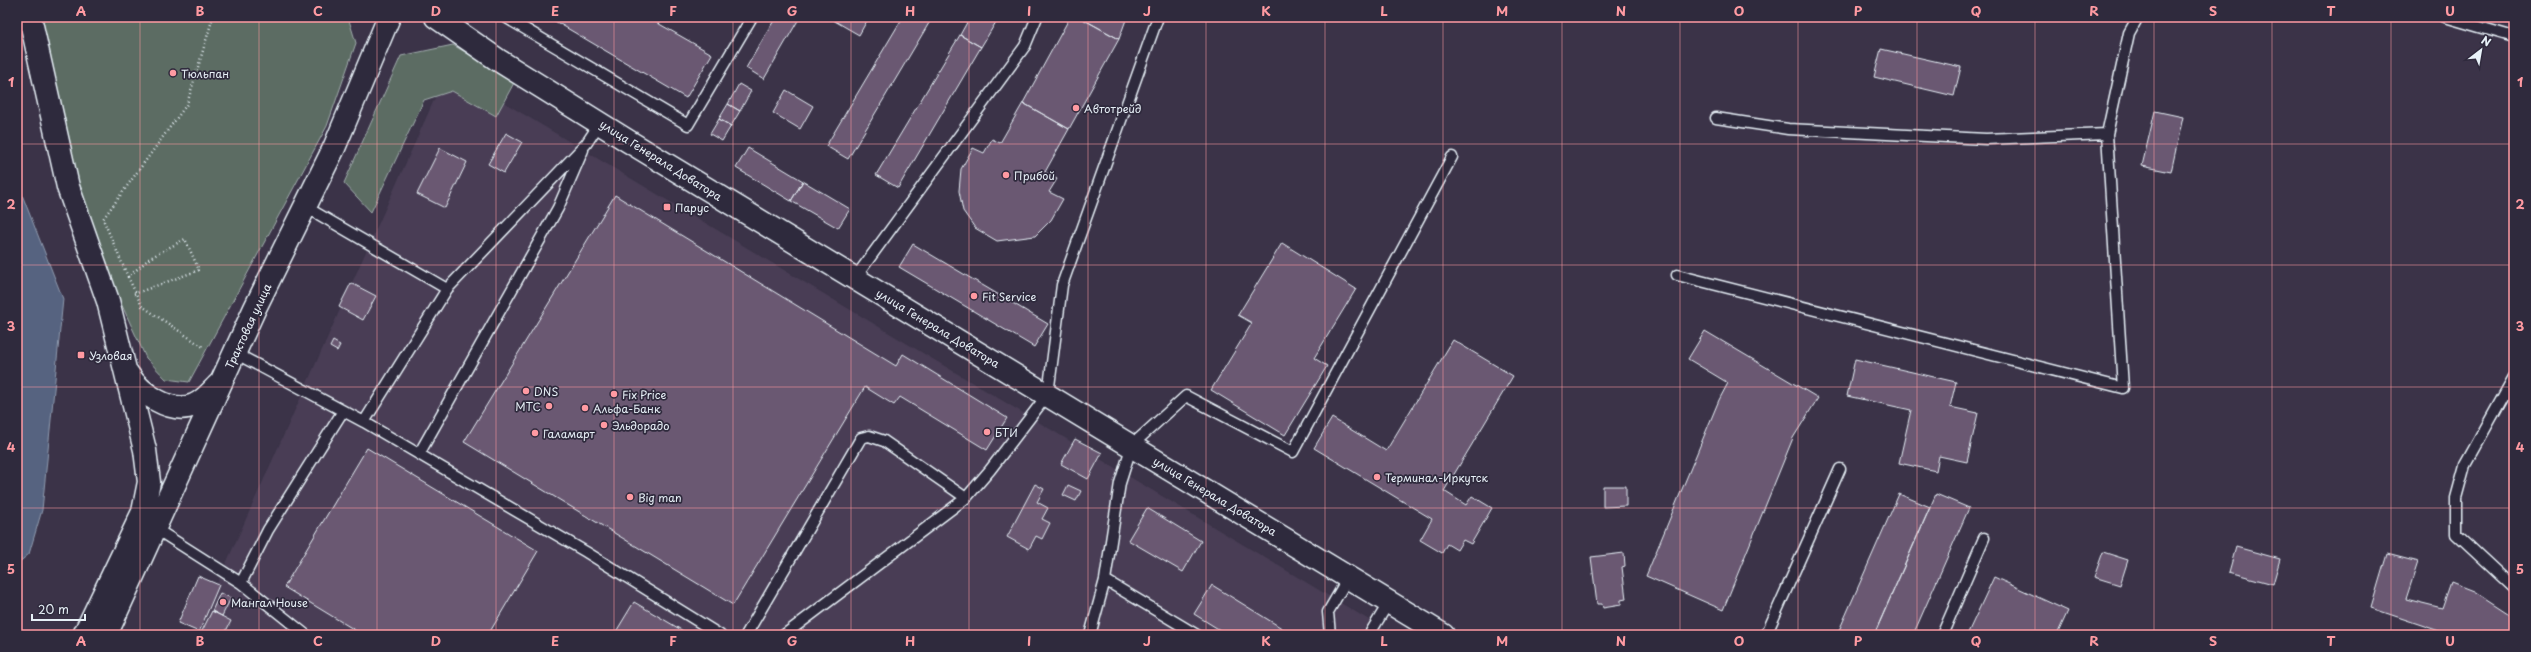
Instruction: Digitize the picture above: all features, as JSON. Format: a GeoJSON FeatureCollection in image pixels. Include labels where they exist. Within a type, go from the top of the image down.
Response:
{"type":"FeatureCollection","features":[{"type":"Feature","properties":{"kind":"main road"},"geometry":{"type":"LineString","coordinates":[[30,17],[68,187],[108,301],[128,374],[149,472],[146,499],[147,527]]}},
{"type":"Feature","properties":{"kind":"main road","name":"Трактовая улица"},"geometry":{"type":"LineString","coordinates":[[84,635],[147,527],[225,376],[234,353],[334,148],[389,17]]}},
{"type":"Feature","properties":{"kind":"main road","name":"улица Генерала Доватора"},"geometry":{"type":"LineString","coordinates":[[436,17],[498,60],[600,123],[1349,576],[1443,635]]}},
{"type":"Feature","properties":{"kind":"main road"},"geometry":{"type":"LineString","coordinates":[[128,374],[140,388],[152,396],[172,407],[182,408],[201,402],[225,376]]}},
{"type":"Feature","properties":{"kind":"main road","name":"Трактовая улица"},"geometry":{"type":"LineString","coordinates":[[106,635],[147,527]]}},
{"type":"Feature","properties":{"kind":"lane"},"geometry":{"type":"LineString","coordinates":[[505,17],[688,125],[752,17]]}},
{"type":"Feature","properties":{"kind":"lane"},"geometry":{"type":"LineString","coordinates":[[855,278],[1025,46],[1037,17]]}},
{"type":"Feature","properties":{"kind":"lane"},"geometry":{"type":"LineString","coordinates":[[784,635],[966,498],[990,470],[1048,394],[1062,285],[1158,17]]}},
{"type":"Feature","properties":{"kind":"lane"},"geometry":{"type":"LineString","coordinates":[[1677,275],[2123,388],[2107,134],[2129,33],[2138,17]]}},
{"type":"Feature","properties":{"kind":"lane"},"geometry":{"type":"LineString","coordinates":[[2445,17],[2514,37]]}},
{"type":"Feature","properties":{"kind":"lane"},"geometry":{"type":"LineString","coordinates":[[1716,118],[1788,129],[1986,139],[2107,134]]}},
{"type":"Feature","properties":{"kind":"lane"},"geometry":{"type":"LineString","coordinates":[[419,454],[558,208],[586,144],[600,123]]}},
{"type":"Feature","properties":{"kind":"lane"},"geometry":{"type":"LineString","coordinates":[[364,422],[446,289],[586,144]]}},
{"type":"Feature","properties":{"kind":"lane"},"geometry":{"type":"LineString","coordinates":[[1090,635],[1105,580],[1120,483],[1132,445],[1186,396],[1294,452],[1452,157]]}},
{"type":"Feature","properties":{"kind":"lane"},"geometry":{"type":"LineString","coordinates":[[306,207],[446,289]]}},
{"type":"Feature","properties":{"kind":"lane"},"geometry":{"type":"LineString","coordinates":[[234,353],[364,422],[720,635]]}},
{"type":"Feature","properties":{"kind":"lane"},"geometry":{"type":"LineString","coordinates":[[2514,377],[2465,465],[2456,498],[2456,534],[2514,588]]}},
{"type":"Feature","properties":{"kind":"lane"},"geometry":{"type":"LineString","coordinates":[[241,583],[268,530],[343,411]]}},
{"type":"Feature","properties":{"kind":"lane"},"geometry":{"type":"LineString","coordinates":[[746,635],[860,438],[869,436],[884,441],[966,498]]}},
{"type":"Feature","properties":{"kind":"lane"},"geometry":{"type":"LineString","coordinates":[[1766,635],[1840,469]]}},
{"type":"Feature","properties":{"kind":"lane"},"geometry":{"type":"LineString","coordinates":[[147,527],[241,583],[302,634]]}},
{"type":"Feature","properties":{"kind":"lane"},"geometry":{"type":"LineString","coordinates":[[1942,635],[1984,538]]}},
{"type":"Feature","properties":{"kind":"lane"},"geometry":{"type":"LineString","coordinates":[[1330,635],[1328,612],[1349,576]]}},
{"type":"Feature","properties":{"kind":"lane"},"geometry":{"type":"LineString","coordinates":[[1105,580],[1197,635]]}},
{"type":"Feature","properties":{"kind":"lane"},"geometry":{"type":"LineString","coordinates":[[1369,635],[1389,602]]}},
{"type":"Feature","properties":{"kind":"path"},"geometry":{"type":"LineString","coordinates":[[203,347],[142,306],[134,294],[103,219],[187,104],[213,17]]}},
{"type":"Feature","properties":{"kind":"path"},"geometry":{"type":"LineString","coordinates":[[128,277],[150,258],[184,239],[199,270],[134,294]]}},
{"type":"Feature","properties":{"kind":"shaded area"},"geometry":{"type":"Polygon","coordinates":[[[448,69],[1394,635],[194,635],[448,69]]]}},
{"type":"Feature","properties":{"kind":"green space"},"geometry":{"type":"Polygon","coordinates":[[[36,17],[348,17],[356,43],[327,126],[189,382],[166,379],[146,358],[68,187],[36,17]]]}},
{"type":"Feature","properties":{"kind":"green space"},"geometry":{"type":"Polygon","coordinates":[[[453,45],[515,81],[496,116],[452,91],[424,100],[371,212],[344,183],[401,56],[453,45]]]}},
{"type":"Feature","properties":{"kind":"water"},"geometry":{"type":"Polygon","coordinates":[[[17,182],[63,299],[42,510],[29,554],[17,564],[17,182]]]}},
{"type":"Feature","properties":{"kind":"building"},"geometry":{"type":"Polygon","coordinates":[[[548,17],[647,17],[712,54],[686,98],[548,17]]]}},
{"type":"Feature","properties":{"kind":"building"},"geometry":{"type":"Polygon","coordinates":[[[776,17],[800,17],[764,79],[746,68],[776,17]]]}},
{"type":"Feature","properties":{"kind":"building"},"geometry":{"type":"Polygon","coordinates":[[[834,17],[869,17],[859,35],[833,20],[834,17]]]}},
{"type":"Feature","properties":{"kind":"building"},"geometry":{"type":"Polygon","coordinates":[[[903,17],[932,18],[848,159],[826,146],[903,17]]]}},
{"type":"Feature","properties":{"kind":"building"},"geometry":{"type":"Polygon","coordinates":[[[970,17],[999,17],[981,47],[960,35],[970,17]]]}},
{"type":"Feature","properties":{"kind":"building"},"geometry":{"type":"Polygon","coordinates":[[[1070,17],[1079,17],[1119,39],[1069,129],[1023,103],[1070,17]]]}},
{"type":"Feature","properties":{"kind":"building"},"geometry":{"type":"Polygon","coordinates":[[[1079,17],[1127,17],[1119,39],[1079,17]]]}},
{"type":"Feature","properties":{"kind":"building"},"geometry":{"type":"Polygon","coordinates":[[[960,35],[981,47],[898,188],[876,175],[960,35]]]}},
{"type":"Feature","properties":{"kind":"building"},"geometry":{"type":"Polygon","coordinates":[[[1881,49],[1961,67],[1954,96],[1874,77],[1881,49]]]}},
{"type":"Feature","properties":{"kind":"building"},"geometry":{"type":"Polygon","coordinates":[[[739,84],[751,91],[740,111],[728,104],[739,84]]]}},
{"type":"Feature","properties":{"kind":"building"},"geometry":{"type":"Polygon","coordinates":[[[786,90],[813,106],[800,129],[773,113],[786,90]]]}},
{"type":"Feature","properties":{"kind":"building","name":"Прибой"},"geometry":{"type":"Polygon","coordinates":[[[1023,103],[1069,129],[1045,172],[1057,179],[1049,192],[1063,199],[1051,220],[1035,236],[997,241],[975,228],[963,211],[959,191],[961,169],[973,148],[984,153],[992,139],[1000,143],[1023,103]]]}},
{"type":"Feature","properties":{"kind":"building"},"geometry":{"type":"Polygon","coordinates":[[[728,104],[740,111],[731,126],[719,119],[728,104]]]}},
{"type":"Feature","properties":{"kind":"building"},"geometry":{"type":"Polygon","coordinates":[[[2155,111],[2183,117],[2171,172],[2142,166],[2155,111]]]}},
{"type":"Feature","properties":{"kind":"building"},"geometry":{"type":"Polygon","coordinates":[[[719,119],[731,126],[722,141],[710,134],[719,119]]]}},
{"type":"Feature","properties":{"kind":"building"},"geometry":{"type":"Polygon","coordinates":[[[506,133],[522,142],[504,173],[488,164],[506,133]]]}},
{"type":"Feature","properties":{"kind":"building"},"geometry":{"type":"Polygon","coordinates":[[[440,148],[467,162],[445,208],[417,194],[440,148]]]}},
{"type":"Feature","properties":{"kind":"building"},"geometry":{"type":"Polygon","coordinates":[[[748,148],[803,181],[791,201],[736,168],[748,148]]]}},
{"type":"Feature","properties":{"kind":"building"},"geometry":{"type":"Polygon","coordinates":[[[803,181],[850,209],[838,228],[791,201],[803,181]]]}},
{"type":"Feature","properties":{"kind":"building"},"geometry":{"type":"Polygon","coordinates":[[[615,195],[896,366],[903,354],[1007,418],[987,450],[900,397],[894,405],[865,387],[733,605],[464,442],[615,195]]]}},
{"type":"Feature","properties":{"kind":"building"},"geometry":{"type":"Polygon","coordinates":[[[1282,243],[1356,289],[1314,358],[1327,366],[1285,435],[1211,390],[1252,323],[1238,315],[1282,243]]]}},
{"type":"Feature","properties":{"kind":"building","name":"Fit Service"},"geometry":{"type":"Polygon","coordinates":[[[913,244],[1048,324],[1034,347],[899,267],[913,244]]]}},
{"type":"Feature","properties":{"kind":"building"},"geometry":{"type":"Polygon","coordinates":[[[351,283],[376,296],[363,320],[339,307],[351,283]]]}},
{"type":"Feature","properties":{"kind":"building"},"geometry":{"type":"Polygon","coordinates":[[[1705,331],[1818,398],[1793,438],[1723,610],[1646,576],[1719,400],[1728,383],[1688,359],[1705,331]]]}},
{"type":"Feature","properties":{"kind":"building"},"geometry":{"type":"Polygon","coordinates":[[[1453,340],[1513,376],[1444,491],[1466,505],[1472,496],[1492,508],[1471,544],[1463,540],[1457,550],[1447,544],[1442,553],[1420,540],[1432,519],[1314,448],[1332,418],[1386,451],[1453,340]]]}},
{"type":"Feature","properties":{"kind":"building"},"geometry":{"type":"Polygon","coordinates":[[[333,341],[340,345],[337,351],[330,347],[333,341]]]}},
{"type":"Feature","properties":{"kind":"building"},"geometry":{"type":"Polygon","coordinates":[[[1855,359],[1956,382],[1950,407],[1978,413],[1967,462],[1939,456],[1936,471],[1899,463],[1911,410],[1847,396],[1855,359]]]}},
{"type":"Feature","properties":{"kind":"building"},"geometry":{"type":"Polygon","coordinates":[[[1075,439],[1102,453],[1088,479],[1061,464],[1075,439]]]}},
{"type":"Feature","properties":{"kind":"building"},"geometry":{"type":"Polygon","coordinates":[[[367,448],[538,551],[488,635],[363,635],[284,587],[367,448]]]}},
{"type":"Feature","properties":{"kind":"building"},"geometry":{"type":"Polygon","coordinates":[[[1035,484],[1044,489],[1037,502],[1048,508],[1042,519],[1050,523],[1042,539],[1036,536],[1029,549],[1007,537],[1035,484]]]}},
{"type":"Feature","properties":{"kind":"building"},"geometry":{"type":"Polygon","coordinates":[[[1068,485],[1081,491],[1076,501],[1063,495],[1068,485]]]}},
{"type":"Feature","properties":{"kind":"building"},"geometry":{"type":"Polygon","coordinates":[[[1603,486],[1626,486],[1626,506],[1603,507],[1603,486]]]}},
{"type":"Feature","properties":{"kind":"building"},"geometry":{"type":"Polygon","coordinates":[[[1899,494],[1930,507],[1874,635],[1837,635],[1899,494]]]}},
{"type":"Feature","properties":{"kind":"building"},"geometry":{"type":"Polygon","coordinates":[[[1936,494],[1969,508],[1913,635],[1874,635],[1936,494]]]}},
{"type":"Feature","properties":{"kind":"building"},"geometry":{"type":"Polygon","coordinates":[[[1147,508],[1201,541],[1183,572],[1128,540],[1147,508]]]}},
{"type":"Feature","properties":{"kind":"building"},"geometry":{"type":"Polygon","coordinates":[[[2236,547],[2280,559],[2273,584],[2229,572],[2236,547]]]}},
{"type":"Feature","properties":{"kind":"building"},"geometry":{"type":"Polygon","coordinates":[[[2103,552],[2128,560],[2120,585],[2094,577],[2103,552]]]}},
{"type":"Feature","properties":{"kind":"building"},"geometry":{"type":"Polygon","coordinates":[[[1624,553],[1625,566],[1622,567],[1626,599],[1621,600],[1621,605],[1603,608],[1602,604],[1597,604],[1591,557],[1624,553]]]}},
{"type":"Feature","properties":{"kind":"building"},"geometry":{"type":"Polygon","coordinates":[[[2387,554],[2418,562],[2406,599],[2442,608],[2451,582],[2474,591],[2514,617],[2514,635],[2451,635],[2371,608],[2387,554]]]}},
{"type":"Feature","properties":{"kind":"building"},"geometry":{"type":"Polygon","coordinates":[[[198,576],[219,585],[199,632],[178,623],[198,576]]]}},
{"type":"Feature","properties":{"kind":"building"},"geometry":{"type":"Polygon","coordinates":[[[1994,577],[2068,611],[2057,635],[1967,635],[1994,577]]]}},
{"type":"Feature","properties":{"kind":"building"},"geometry":{"type":"Polygon","coordinates":[[[1212,585],[1293,635],[1228,635],[1194,614],[1212,585]]]}},
{"type":"Feature","properties":{"kind":"building"},"geometry":{"type":"Polygon","coordinates":[[[220,593],[231,598],[222,616],[212,611],[220,593]]]}},
{"type":"Feature","properties":{"kind":"building"},"geometry":{"type":"Polygon","coordinates":[[[634,602],[690,635],[614,635],[634,602]]]}},
{"type":"Feature","properties":{"kind":"building"},"geometry":{"type":"Polygon","coordinates":[[[212,611],[231,621],[224,635],[200,635],[212,611]]]}},
{"type":"Feature","properties":{"kind":"place","name":"Тюльпан"},"geometry":{"type":"Point","coordinates":[173,73]}},
{"type":"Feature","properties":{"kind":"place","name":"Автотрейд"},"geometry":{"type":"Point","coordinates":[1076,108]}},
{"type":"Feature","properties":{"kind":"place","name":"Прибой"},"geometry":{"type":"Point","coordinates":[1006,175]}},
{"type":"Feature","properties":{"kind":"place","name":"Парус"},"geometry":{"type":"Point","coordinates":[667,207]}},
{"type":"Feature","properties":{"kind":"place","name":"Fit Service"},"geometry":{"type":"Point","coordinates":[974,296]}},
{"type":"Feature","properties":{"kind":"place","name":"Узловая"},"geometry":{"type":"Point","coordinates":[81,355]}},
{"type":"Feature","properties":{"kind":"place","name":"DNS"},"geometry":{"type":"Point","coordinates":[526,391]}},
{"type":"Feature","properties":{"kind":"place","name":"Fix Price"},"geometry":{"type":"Point","coordinates":[614,394]}},
{"type":"Feature","properties":{"kind":"place","name":"МТС"},"geometry":{"type":"Point","coordinates":[549,406]}},
{"type":"Feature","properties":{"kind":"place","name":"Альфа-Банк"},"geometry":{"type":"Point","coordinates":[585,408]}},
{"type":"Feature","properties":{"kind":"place","name":"Эльдорадо"},"geometry":{"type":"Point","coordinates":[604,425]}},
{"type":"Feature","properties":{"kind":"place","name":"БТИ"},"geometry":{"type":"Point","coordinates":[987,432]}},
{"type":"Feature","properties":{"kind":"place","name":"Галамарт"},"geometry":{"type":"Point","coordinates":[535,433]}},
{"type":"Feature","properties":{"kind":"place","name":"Терминал-Иркутск"},"geometry":{"type":"Point","coordinates":[1377,477]}},
{"type":"Feature","properties":{"kind":"place","name":"Big man"},"geometry":{"type":"Point","coordinates":[630,497]}},
{"type":"Feature","properties":{"kind":"place","name":"Мангал House"},"geometry":{"type":"Point","coordinates":[223,602]}}]}
